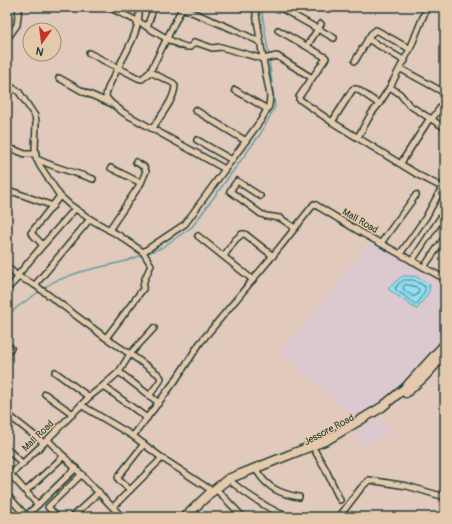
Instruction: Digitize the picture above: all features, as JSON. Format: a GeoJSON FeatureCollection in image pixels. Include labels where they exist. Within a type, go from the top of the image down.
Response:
{"type":"FeatureCollection","features":[{"type":"Feature","properties":{"kind":"main road","name":"Jessore Road"},"geometry":{"type":"LineString","coordinates":[[399,397],[445,344]]}},
{"type":"Feature","properties":{"kind":"main road"},"geometry":{"type":"LineString","coordinates":[[399,397],[427,370],[445,348]]}},
{"type":"Feature","properties":{"kind":"main road","name":"Jessore Road"},"geometry":{"type":"LineString","coordinates":[[229,480],[315,450],[374,417],[416,385],[445,354]]}},
{"type":"Feature","properties":{"kind":"main road","name":"Jessore Road"},"geometry":{"type":"LineString","coordinates":[[189,517],[215,490],[229,480],[253,468],[294,454],[322,442],[387,406]]}},
{"type":"Feature","properties":{"kind":"street"},"geometry":{"type":"LineString","coordinates":[[7,39],[10,31],[16,25],[19,7]]}},
{"type":"Feature","properties":{"kind":"street"},"geometry":{"type":"LineString","coordinates":[[108,7],[190,50],[193,43],[197,42],[212,48],[221,47],[264,58],[277,56],[312,78]]}},
{"type":"Feature","properties":{"kind":"street"},"geometry":{"type":"LineString","coordinates":[[139,7],[139,22],[106,93],[106,97],[124,113],[225,169]]}},
{"type":"Feature","properties":{"kind":"street"},"geometry":{"type":"LineString","coordinates":[[147,27],[154,7]]}},
{"type":"Feature","properties":{"kind":"street"},"geometry":{"type":"LineString","coordinates":[[143,253],[185,224],[267,110],[270,96],[255,7]]}},
{"type":"Feature","properties":{"kind":"street"},"geometry":{"type":"LineString","coordinates":[[279,7],[320,27],[334,38]]}},
{"type":"Feature","properties":{"kind":"street"},"geometry":{"type":"LineString","coordinates":[[358,137],[371,114],[401,69],[426,7]]}},
{"type":"Feature","properties":{"kind":"street"},"geometry":{"type":"LineString","coordinates":[[88,53],[142,79],[150,72],[166,38],[181,9],[183,8],[260,42]]}},
{"type":"Feature","properties":{"kind":"street"},"geometry":{"type":"LineString","coordinates":[[307,46],[320,27]]}},
{"type":"Feature","properties":{"kind":"street"},"geometry":{"type":"LineString","coordinates":[[278,30],[326,58],[299,99],[332,122],[420,176],[444,184],[426,217],[400,254]]}},
{"type":"Feature","properties":{"kind":"street"},"geometry":{"type":"LineString","coordinates":[[355,61],[374,31],[378,31],[410,49]]}},
{"type":"Feature","properties":{"kind":"street"},"geometry":{"type":"LineString","coordinates":[[368,39],[405,61]]}},
{"type":"Feature","properties":{"kind":"street"},"geometry":{"type":"LineString","coordinates":[[401,69],[445,94]]}},
{"type":"Feature","properties":{"kind":"street"},"geometry":{"type":"LineString","coordinates":[[150,72],[175,86],[170,102],[153,128]]}},
{"type":"Feature","properties":{"kind":"street"},"geometry":{"type":"LineString","coordinates":[[59,78],[84,92],[111,103]]}},
{"type":"Feature","properties":{"kind":"street"},"geometry":{"type":"LineString","coordinates":[[7,86],[19,92],[35,116],[36,157],[40,166],[60,196],[75,209],[143,253],[151,265],[144,281],[143,289],[106,338]]}},
{"type":"Feature","properties":{"kind":"street"},"geometry":{"type":"LineString","coordinates":[[390,87],[400,94],[409,105],[445,128]]}},
{"type":"Feature","properties":{"kind":"street"},"geometry":{"type":"LineString","coordinates":[[332,122],[353,89],[357,89],[379,104]]}},
{"type":"Feature","properties":{"kind":"street"},"geometry":{"type":"LineString","coordinates":[[235,90],[267,110]]}},
{"type":"Feature","properties":{"kind":"street"},"geometry":{"type":"LineString","coordinates":[[401,163],[445,101]]}},
{"type":"Feature","properties":{"kind":"street"},"geometry":{"type":"LineString","coordinates":[[195,110],[246,141]]}},
{"type":"Feature","properties":{"kind":"street"},"geometry":{"type":"LineString","coordinates":[[197,140],[232,160]]}},
{"type":"Feature","properties":{"kind":"street"},"geometry":{"type":"LineString","coordinates":[[15,150],[36,157],[53,167],[71,171],[93,179]]}},
{"type":"Feature","properties":{"kind":"street"},"geometry":{"type":"LineString","coordinates":[[109,230],[141,182],[146,171],[144,167],[136,162]]}},
{"type":"Feature","properties":{"kind":"street"},"geometry":{"type":"LineString","coordinates":[[111,168],[141,182]]}},
{"type":"Feature","properties":{"kind":"street"},"geometry":{"type":"LineString","coordinates":[[260,196],[237,181],[230,191],[261,214],[280,218],[295,228]]}},
{"type":"Feature","properties":{"kind":"street"},"geometry":{"type":"LineString","coordinates":[[7,197],[14,192],[53,206]]}},
{"type":"Feature","properties":{"kind":"street"},"geometry":{"type":"LineString","coordinates":[[380,244],[416,195]]}},
{"type":"Feature","properties":{"kind":"street"},"geometry":{"type":"LineString","coordinates":[[43,245],[31,234],[60,196]]}},
{"type":"Feature","properties":{"kind":"street","name":"Mall Road"},"geometry":{"type":"LineString","coordinates":[[133,436],[159,403],[200,343],[254,280],[314,204],[380,244],[445,279]]}},
{"type":"Feature","properties":{"kind":"street"},"geometry":{"type":"LineString","coordinates":[[7,289],[75,209]]}},
{"type":"Feature","properties":{"kind":"street"},"geometry":{"type":"LineString","coordinates":[[412,261],[445,211]]}},
{"type":"Feature","properties":{"kind":"street"},"geometry":{"type":"LineString","coordinates":[[37,286],[90,219]]}},
{"type":"Feature","properties":{"kind":"street"},"geometry":{"type":"LineString","coordinates":[[224,256],[235,240],[242,234],[245,234],[273,256]]}},
{"type":"Feature","properties":{"kind":"street"},"geometry":{"type":"LineString","coordinates":[[198,236],[254,280]]}},
{"type":"Feature","properties":{"kind":"street"},"geometry":{"type":"LineString","coordinates":[[424,267],[445,237]]}},
{"type":"Feature","properties":{"kind":"street"},"geometry":{"type":"LineString","coordinates":[[7,266],[18,276],[37,286],[106,338],[158,374],[161,378],[160,381],[149,396]]}},
{"type":"Feature","properties":{"kind":"street","name":"Mall Road"},"geometry":{"type":"LineString","coordinates":[[9,476],[23,464],[89,397],[119,372],[130,354],[154,328]]}},
{"type":"Feature","properties":{"kind":"street"},"geometry":{"type":"LineString","coordinates":[[7,354],[11,348]]}},
{"type":"Feature","properties":{"kind":"street"},"geometry":{"type":"LineString","coordinates":[[55,372],[89,397]]}},
{"type":"Feature","properties":{"kind":"street"},"geometry":{"type":"LineString","coordinates":[[119,372],[159,403]]}},
{"type":"Feature","properties":{"kind":"street"},"geometry":{"type":"LineString","coordinates":[[103,386],[147,418]]}},
{"type":"Feature","properties":{"kind":"street"},"geometry":{"type":"LineString","coordinates":[[45,394],[73,414]]}},
{"type":"Feature","properties":{"kind":"street"},"geometry":{"type":"LineString","coordinates":[[81,405],[133,436],[162,458],[215,490],[243,517]]}},
{"type":"Feature","properties":{"kind":"street"},"geometry":{"type":"LineString","coordinates":[[7,414],[46,441],[64,456],[122,517]]}},
{"type":"Feature","properties":{"kind":"street"},"geometry":{"type":"LineString","coordinates":[[130,490],[119,480],[118,477],[144,444]]}},
{"type":"Feature","properties":{"kind":"street"},"geometry":{"type":"LineString","coordinates":[[7,449],[23,464]]}},
{"type":"Feature","properties":{"kind":"street"},"geometry":{"type":"LineString","coordinates":[[315,450],[340,500]]}},
{"type":"Feature","properties":{"kind":"street"},"geometry":{"type":"LineString","coordinates":[[26,491],[64,456]]}},
{"type":"Feature","properties":{"kind":"street"},"geometry":{"type":"LineString","coordinates":[[113,507],[162,458]]}},
{"type":"Feature","properties":{"kind":"street"},"geometry":{"type":"LineString","coordinates":[[7,495],[27,517],[76,468]]}},
{"type":"Feature","properties":{"kind":"street"},"geometry":{"type":"LineString","coordinates":[[257,471],[264,481],[276,491],[299,498]]}},
{"type":"Feature","properties":{"kind":"street"},"geometry":{"type":"LineString","coordinates":[[57,517],[48,507],[82,474]]}},
{"type":"Feature","properties":{"kind":"street"},"geometry":{"type":"LineString","coordinates":[[9,476],[26,491],[38,505]]}},
{"type":"Feature","properties":{"kind":"street"},"geometry":{"type":"LineString","coordinates":[[229,480],[262,504],[288,517]]}},
{"type":"Feature","properties":{"kind":"street"},"geometry":{"type":"LineString","coordinates":[[339,517],[360,488],[369,480],[407,486],[445,497]]}},
{"type":"Feature","properties":{"kind":"street"},"geometry":{"type":"LineString","coordinates":[[72,517],[99,492]]}},
{"type":"Feature","properties":{"kind":"shaded area"},"geometry":{"type":"Polygon","coordinates":[[[370,241],[445,285],[445,335],[417,368],[378,403],[354,418],[281,352],[370,241]]]}},
{"type":"Feature","properties":{"kind":"shaded area"},"geometry":{"type":"Polygon","coordinates":[[[378,419],[392,431],[366,446],[353,435],[378,419]]]}},
{"type":"Feature","properties":{"kind":"water"},"geometry":{"type":"Polygon","coordinates":[[[403,276],[415,276],[430,285],[429,292],[417,309],[388,289],[403,276]]]}},
{"type":"Feature","properties":{"kind":"waterway"},"geometry":{"type":"LineString","coordinates":[[261,7],[269,56]]}},
{"type":"Feature","properties":{"kind":"waterway"},"geometry":{"type":"LineString","coordinates":[[7,316],[53,282],[80,272],[126,261],[161,248],[192,227],[261,133],[275,107],[269,59]]}}]}
